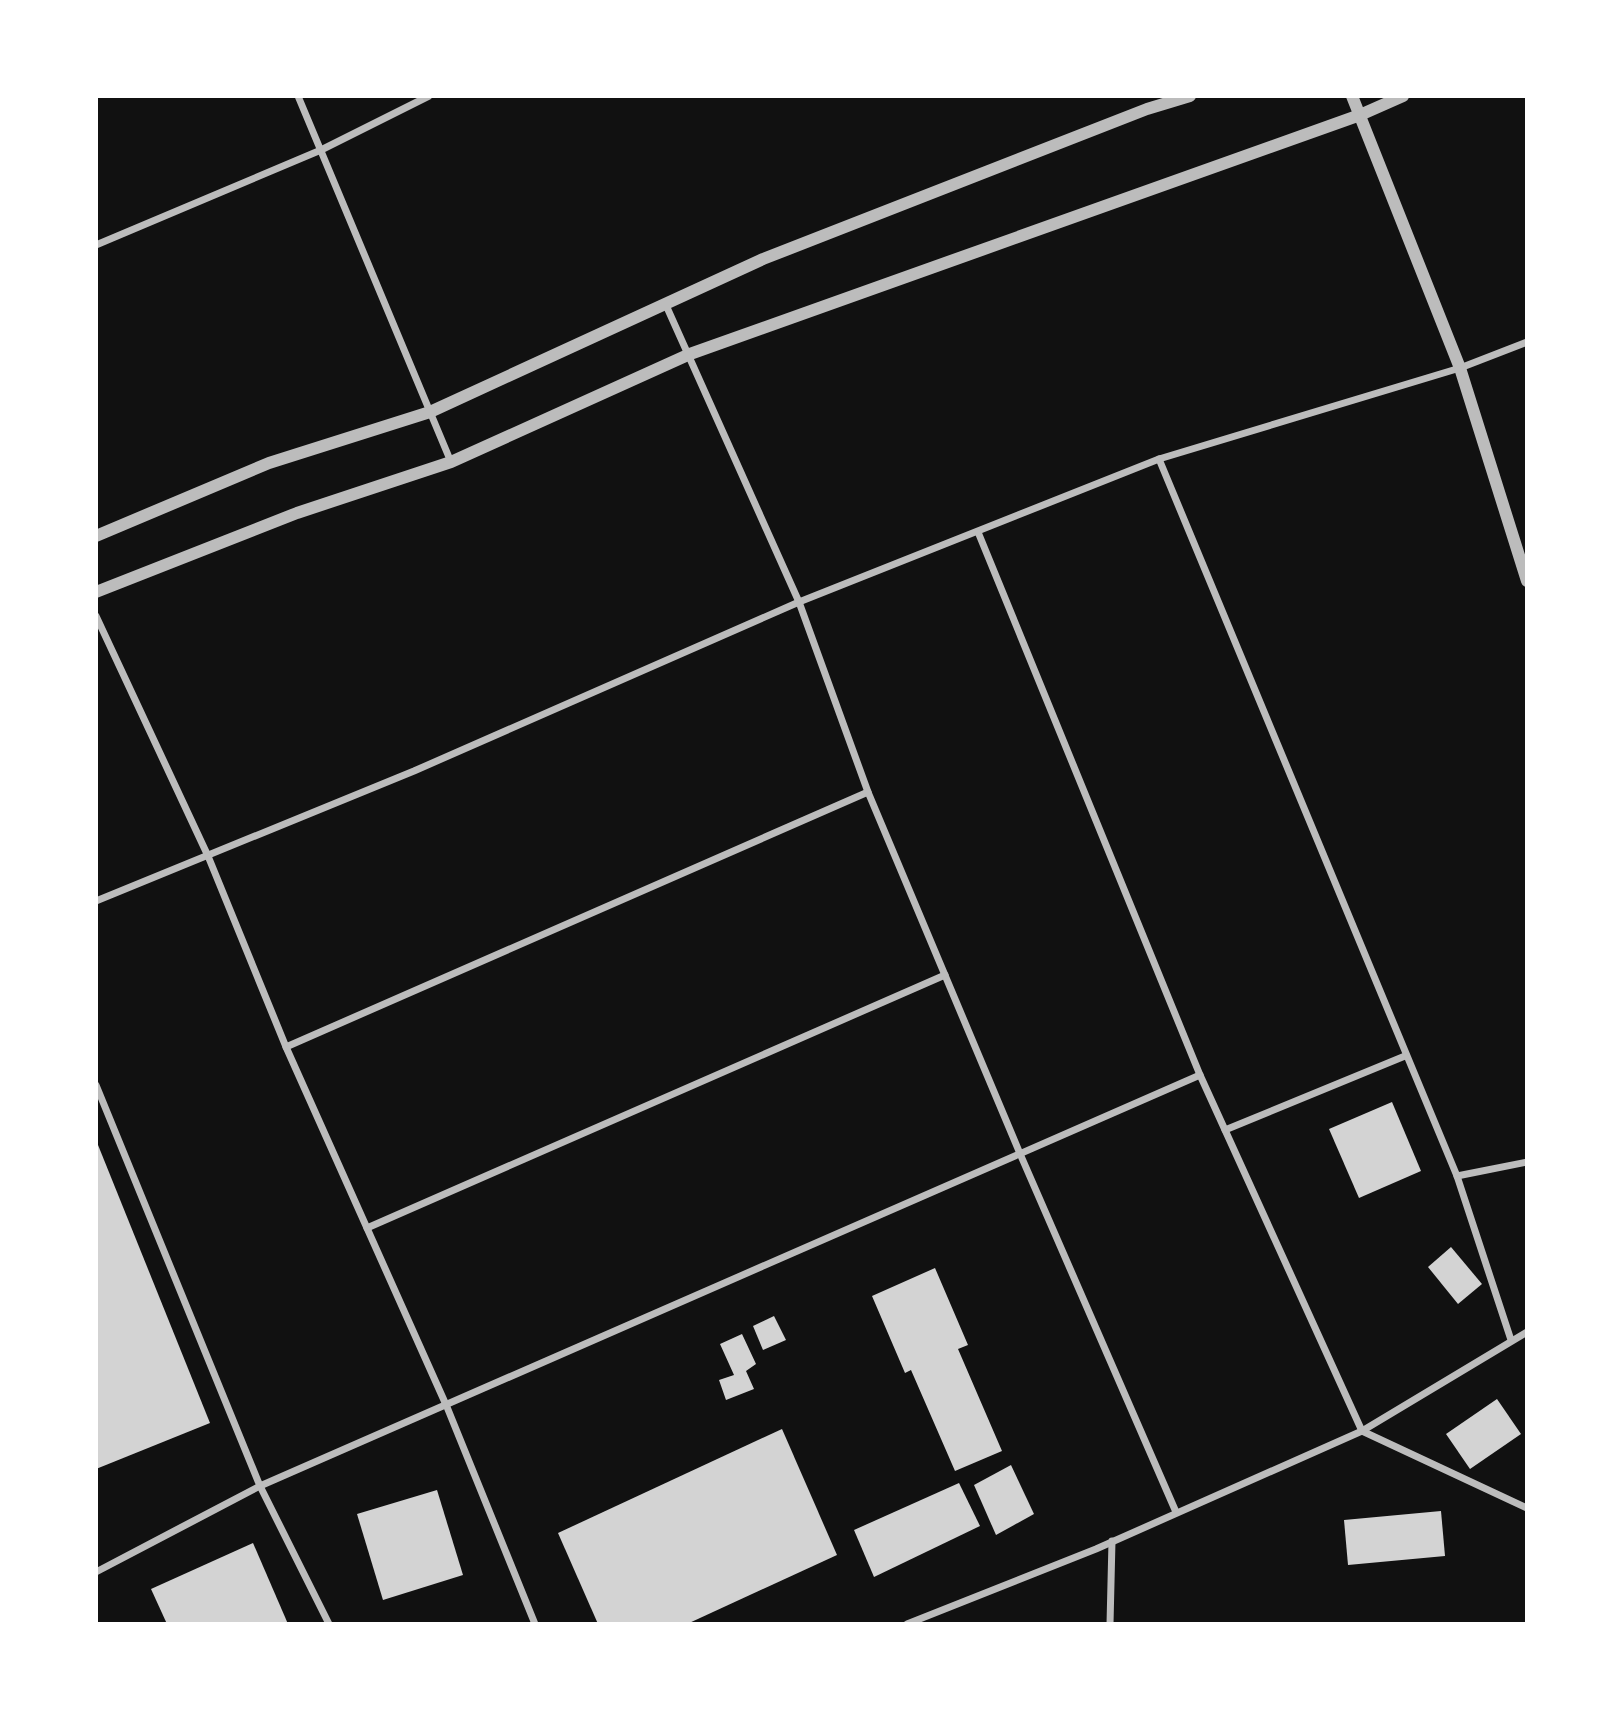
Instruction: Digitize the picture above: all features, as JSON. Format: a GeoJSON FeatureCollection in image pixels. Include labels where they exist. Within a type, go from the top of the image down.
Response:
{"type":"FeatureCollection","features":[{"type":"Feature","properties":{"kind":"street"},"geometry":{"type":"LineString","coordinates":[[298,96],[451,462]]}},
{"type":"Feature","properties":{"kind":"street"},"geometry":{"type":"LineString","coordinates":[[96,245],[321,150],[429,96]]}},
{"type":"Feature","properties":{"kind":"street"},"geometry":{"type":"LineString","coordinates":[[96,536],[269,463],[430,412],[763,259],[1147,109],[1190,96]]}},
{"type":"Feature","properties":{"kind":"street"},"geometry":{"type":"LineString","coordinates":[[1352,96],[1460,368],[1527,581]]}},
{"type":"Feature","properties":{"kind":"street"},"geometry":{"type":"LineString","coordinates":[[96,592],[298,513],[451,462],[690,354],[1360,115],[1403,96]]}},
{"type":"Feature","properties":{"kind":"street"},"geometry":{"type":"LineString","coordinates":[[665,303],[799,602],[869,792],[1021,1156],[1176,1512]]}},
{"type":"Feature","properties":{"kind":"street"},"geometry":{"type":"LineString","coordinates":[[96,901],[414,771],[799,602],[1159,459],[1460,368],[1527,342]]}},
{"type":"Feature","properties":{"kind":"street"},"geometry":{"type":"LineString","coordinates":[[1159,459],[1405,1056],[1458,1176],[1511,1340]]}},
{"type":"Feature","properties":{"kind":"street"},"geometry":{"type":"LineString","coordinates":[[978,532],[1200,1076],[1362,1431],[1527,1508]]}},
{"type":"Feature","properties":{"kind":"street"},"geometry":{"type":"LineString","coordinates":[[96,616],[208,856],[286,1047],[447,1407],[535,1624]]}},
{"type":"Feature","properties":{"kind":"street"},"geometry":{"type":"LineString","coordinates":[[286,1047],[869,792]]}},
{"type":"Feature","properties":{"kind":"street"},"geometry":{"type":"LineString","coordinates":[[367,1228],[945,975]]}},
{"type":"Feature","properties":{"kind":"street"},"geometry":{"type":"LineString","coordinates":[[1225,1129],[1405,1056]]}},
{"type":"Feature","properties":{"kind":"street"},"geometry":{"type":"LineString","coordinates":[[96,1572],[260,1486],[447,1407],[1200,1076]]}},
{"type":"Feature","properties":{"kind":"street"},"geometry":{"type":"LineString","coordinates":[[96,1085],[260,1486],[329,1624]]}},
{"type":"Feature","properties":{"kind":"street"},"geometry":{"type":"LineString","coordinates":[[1458,1176],[1527,1162]]}},
{"type":"Feature","properties":{"kind":"street"},"geometry":{"type":"LineString","coordinates":[[907,1624],[1112,1541],[1362,1431],[1527,1332]]}},
{"type":"Feature","properties":{"kind":"street"},"geometry":{"type":"LineString","coordinates":[[1110,1624],[1112,1541]]}},
{"type":"Feature","properties":{"kind":"building"},"geometry":{"type":"Polygon","coordinates":[[[1392,1102],[1421,1171],[1359,1198],[1329,1129],[1392,1102]]]}},
{"type":"Feature","properties":{"kind":"building"},"geometry":{"type":"Polygon","coordinates":[[[96,1140],[210,1423],[96,1469],[96,1140]]]}},
{"type":"Feature","properties":{"kind":"building"},"geometry":{"type":"Polygon","coordinates":[[[1451,1247],[1482,1284],[1458,1304],[1428,1267],[1451,1247]]]}},
{"type":"Feature","properties":{"kind":"building"},"geometry":{"type":"Polygon","coordinates":[[[935,1268],[968,1345],[958,1349],[1002,1451],[955,1471],[911,1370],[905,1373],[872,1296],[935,1268]]]}},
{"type":"Feature","properties":{"kind":"building"},"geometry":{"type":"Polygon","coordinates":[[[774,1316],[786,1340],[763,1350],[753,1326],[774,1316]]]}},
{"type":"Feature","properties":{"kind":"building"},"geometry":{"type":"Polygon","coordinates":[[[742,1334],[756,1364],[746,1371],[754,1389],[726,1400],[719,1380],[734,1375],[720,1344],[742,1334]]]}},
{"type":"Feature","properties":{"kind":"building"},"geometry":{"type":"Polygon","coordinates":[[[1497,1399],[1521,1434],[1470,1469],[1446,1434],[1497,1399]]]}},
{"type":"Feature","properties":{"kind":"building"},"geometry":{"type":"Polygon","coordinates":[[[782,1429],[837,1555],[687,1624],[598,1624],[558,1533],[782,1429]]]}},
{"type":"Feature","properties":{"kind":"building"},"geometry":{"type":"Polygon","coordinates":[[[1011,1465],[1034,1514],[996,1535],[974,1485],[1011,1465]]]}},
{"type":"Feature","properties":{"kind":"building"},"geometry":{"type":"Polygon","coordinates":[[[959,1483],[980,1526],[874,1577],[854,1530],[959,1483]]]}},
{"type":"Feature","properties":{"kind":"building"},"geometry":{"type":"Polygon","coordinates":[[[437,1490],[463,1575],[383,1600],[357,1514],[437,1490]]]}},
{"type":"Feature","properties":{"kind":"building"},"geometry":{"type":"Polygon","coordinates":[[[1441,1511],[1445,1556],[1348,1565],[1344,1520],[1441,1511]]]}},
{"type":"Feature","properties":{"kind":"building"},"geometry":{"type":"Polygon","coordinates":[[[253,1543],[288,1624],[167,1624],[151,1589],[253,1543]]]}}]}
